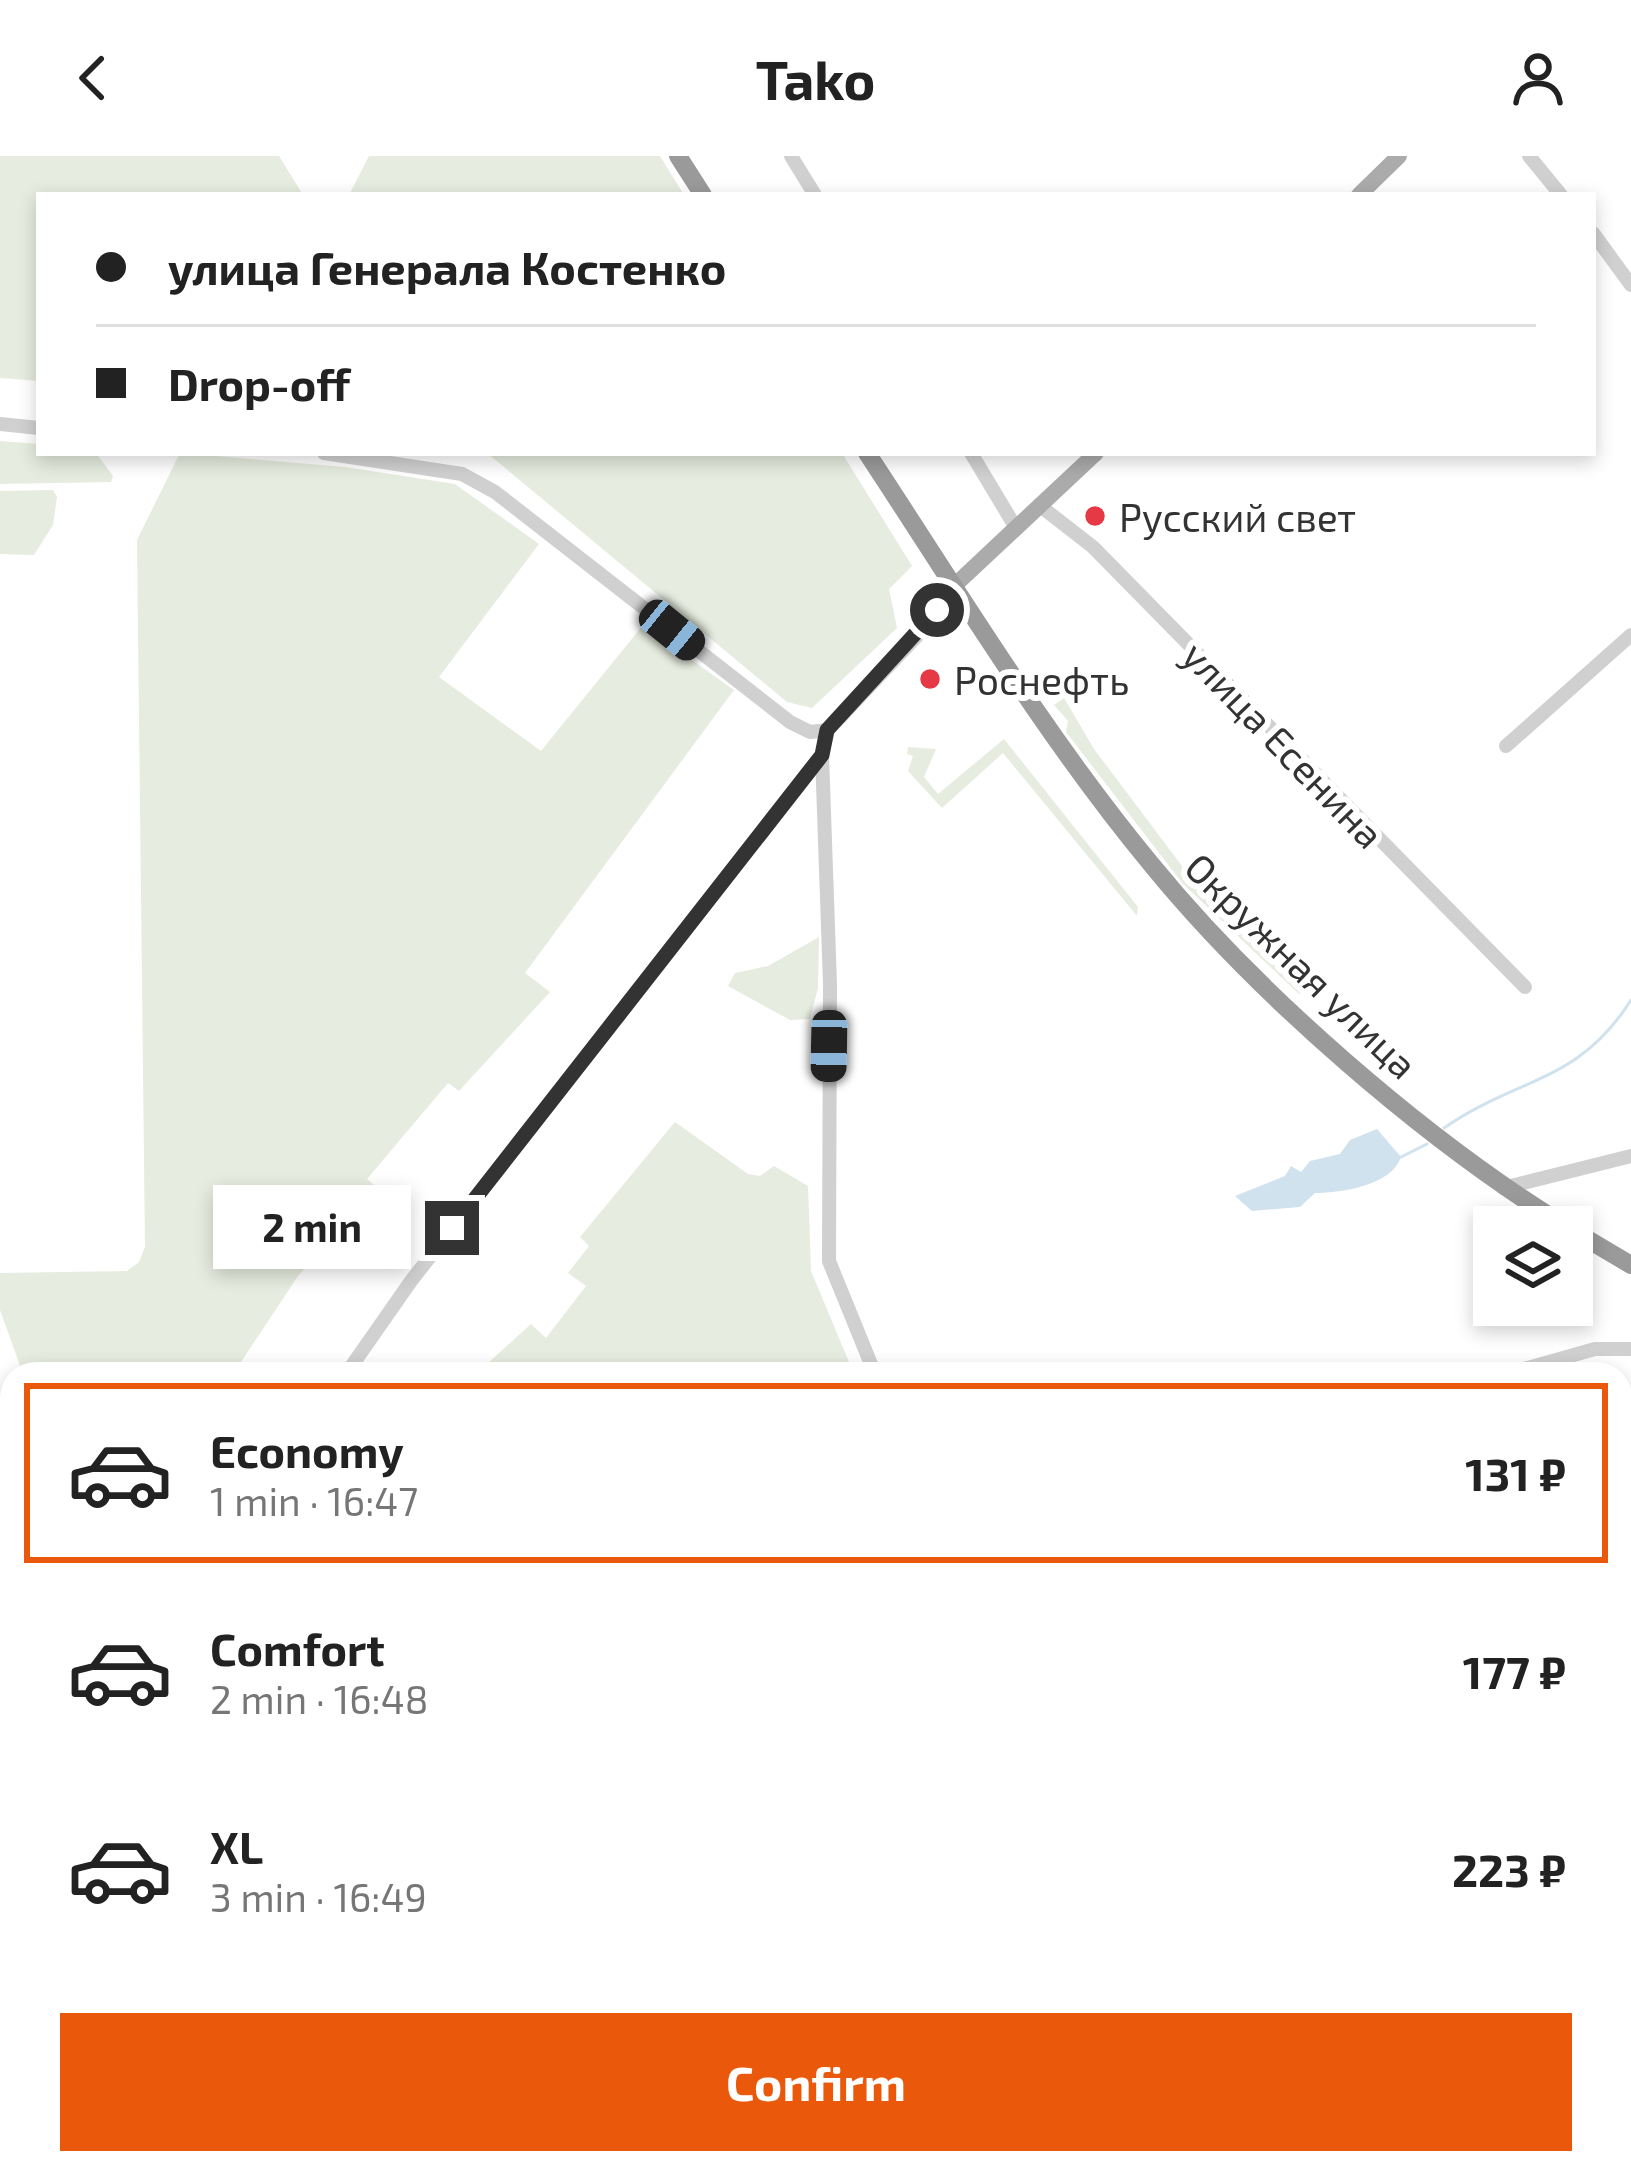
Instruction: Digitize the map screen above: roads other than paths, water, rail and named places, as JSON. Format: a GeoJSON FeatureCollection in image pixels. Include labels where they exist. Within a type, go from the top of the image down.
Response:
{"type":"FeatureCollection","features":[{"type":"Feature","properties":{"kind":"highway"},"geometry":{"type":"LineString","coordinates":[[678,156],[701,192]]}},
{"type":"Feature","properties":{"kind":"highway","name":"Окружная улица"},"geometry":{"type":"LineString","coordinates":[[869,456],[1074,761],[1150,863],[1202,921],[1421,1124],[1533,1206]]}},
{"type":"Feature","properties":{"kind":"highway","name":"Окружная улица"},"geometry":{"type":"LineString","coordinates":[[1593,1242],[1631,1265]]}},
{"type":"Feature","properties":{"kind":"main road"},"geometry":{"type":"LineString","coordinates":[[1362,192],[1399,156]]}},
{"type":"Feature","properties":{"kind":"main road"},"geometry":{"type":"LineString","coordinates":[[954,586],[1093,456]]}},
{"type":"Feature","properties":{"kind":"street"},"geometry":{"type":"LineString","coordinates":[[791,156],[812,192]]}},
{"type":"Feature","properties":{"kind":"street"},"geometry":{"type":"LineString","coordinates":[[1529,156],[1559,192]]}},
{"type":"Feature","properties":{"kind":"street"},"geometry":{"type":"LineString","coordinates":[[1596,237],[1631,285]]}},
{"type":"Feature","properties":{"kind":"street"},"geometry":{"type":"LineString","coordinates":[[0,424],[36,428]]}},
{"type":"Feature","properties":{"kind":"street"},"geometry":{"type":"LineString","coordinates":[[348,456],[422,465],[479,483],[790,722],[810,732],[827,730]]}},
{"type":"Feature","properties":{"kind":"street"},"geometry":{"type":"LineString","coordinates":[[973,456],[1016,527]]}},
{"type":"Feature","properties":{"kind":"street","name":"улица Есенина"},"geometry":{"type":"LineString","coordinates":[[1040,506],[1093,547],[1525,987]]}},
{"type":"Feature","properties":{"kind":"street"},"geometry":{"type":"LineString","coordinates":[[869,1362],[829,1261],[830,981],[822,755],[827,730],[919,634],[954,586]]}},
{"type":"Feature","properties":{"kind":"street"},"geometry":{"type":"LineString","coordinates":[[1505,746],[1631,635]]}},
{"type":"Feature","properties":{"kind":"street"},"geometry":{"type":"LineString","coordinates":[[355,1362],[436,1250],[822,755]]}},
{"type":"Feature","properties":{"kind":"street"},"geometry":{"type":"LineString","coordinates":[[1503,1188],[1631,1156]]}},
{"type":"Feature","properties":{"kind":"street"},"geometry":{"type":"LineString","coordinates":[[1549,1362],[1595,1349],[1631,1349]]}},
{"type":"Feature","properties":{"kind":"water"},"geometry":{"type":"Polygon","coordinates":[[[1377,1129],[1401,1157],[1377,1181],[1315,1193],[1300,1207],[1252,1211],[1235,1196],[1285,1176],[1291,1166],[1301,1172],[1310,1161],[1340,1154],[1350,1140],[1377,1129]]]}},
{"type":"Feature","properties":{"kind":"waterway"},"geometry":{"type":"LineString","coordinates":[[1444,1128],[1568,1064],[1611,1028],[1631,1000]]}},
{"type":"Feature","properties":{"kind":"waterway"},"geometry":{"type":"LineString","coordinates":[[1401,1157],[1427,1144]]}},
{"type":"Feature","properties":{"kind":"place","name":"Русский свет"},"geometry":{"type":"Point","coordinates":[1095,516]}},
{"type":"Feature","properties":{"kind":"place","name":"Роснефть"},"geometry":{"type":"Point","coordinates":[930,679]}}]}
